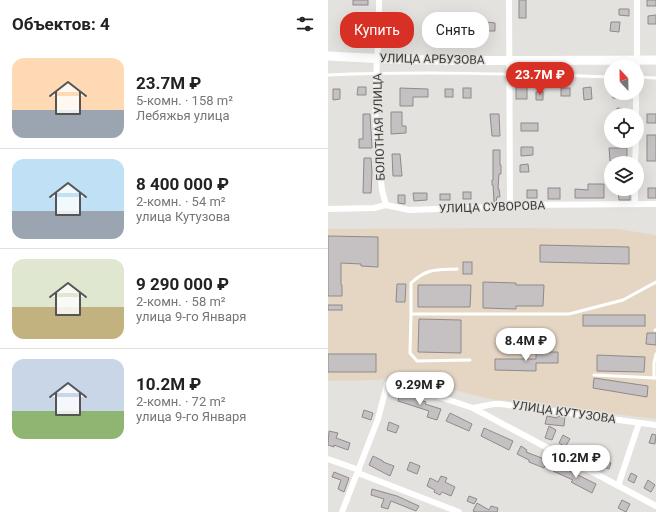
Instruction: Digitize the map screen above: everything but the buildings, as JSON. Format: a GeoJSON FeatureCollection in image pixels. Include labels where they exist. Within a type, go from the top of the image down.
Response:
{"type":"FeatureCollection","features":[{"type":"Feature","properties":{"kind":"street","name":"БОЛОТНАЯ УЛИЦА"},"geometry":{"type":"LineString","coordinates":[[379,0],[379,38],[376,58],[377,144],[382,190],[386,205]]}},
{"type":"Feature","properties":{"kind":"street"},"geometry":{"type":"LineString","coordinates":[[510,0],[510,205]]}},
{"type":"Feature","properties":{"kind":"street"},"geometry":{"type":"LineString","coordinates":[[637,0],[637,60]]}},
{"type":"Feature","properties":{"kind":"street","name":"УЛИЦА АРБУЗОВА"},"geometry":{"type":"LineString","coordinates":[[328,56],[604,63]]}},
{"type":"Feature","properties":{"kind":"street","name":"УЛИЦА АРБУЗОВА"},"geometry":{"type":"LineString","coordinates":[[644,63],[656,60]]}},
{"type":"Feature","properties":{"kind":"street"},"geometry":{"type":"LineString","coordinates":[[635,196],[635,204]]}},
{"type":"Feature","properties":{"kind":"street","name":"УЛИЦА СУВОРОВА"},"geometry":{"type":"LineString","coordinates":[[328,209],[374,208],[386,205],[409,210],[510,205],[656,204]]}},
{"type":"Feature","properties":{"kind":"street"},"geometry":{"type":"LineString","coordinates":[[342,512],[378,419],[387,384],[401,384],[473,408],[656,506]]}},
{"type":"Feature","properties":{"kind":"street","name":"УЛИЦА КУТУЗОВА"},"geometry":{"type":"LineString","coordinates":[[473,408],[500,404],[656,425]]}},
{"type":"Feature","properties":{"kind":"street"},"geometry":{"type":"LineString","coordinates":[[618,486],[639,423]]}},
{"type":"Feature","properties":{"kind":"street"},"geometry":{"type":"LineString","coordinates":[[328,459],[459,512]]}},
{"type":"Feature","properties":{"kind":"lane"},"geometry":{"type":"LineString","coordinates":[[328,75],[376,73],[510,74],[604,77]]}},
{"type":"Feature","properties":{"kind":"lane"},"geometry":{"type":"LineString","coordinates":[[644,77],[656,78]]}},
{"type":"Feature","properties":{"kind":"lane"},"geometry":{"type":"LineString","coordinates":[[457,269],[430,271],[420,275],[411,283],[410,353],[417,361],[470,360]]}},
{"type":"Feature","properties":{"kind":"lane"},"geometry":{"type":"LineString","coordinates":[[411,314],[569,314],[624,300],[656,282]]}},
{"type":"Feature","properties":{"kind":"lane"},"geometry":{"type":"LineString","coordinates":[[594,375],[655,378],[654,363],[656,354]]}},
{"type":"Feature","properties":{"kind":"shaded area"},"geometry":{"type":"Polygon","coordinates":[[[328,229],[618,229],[656,235],[656,419],[490,399],[396,376],[380,380],[328,381],[328,229]]]}}]}
